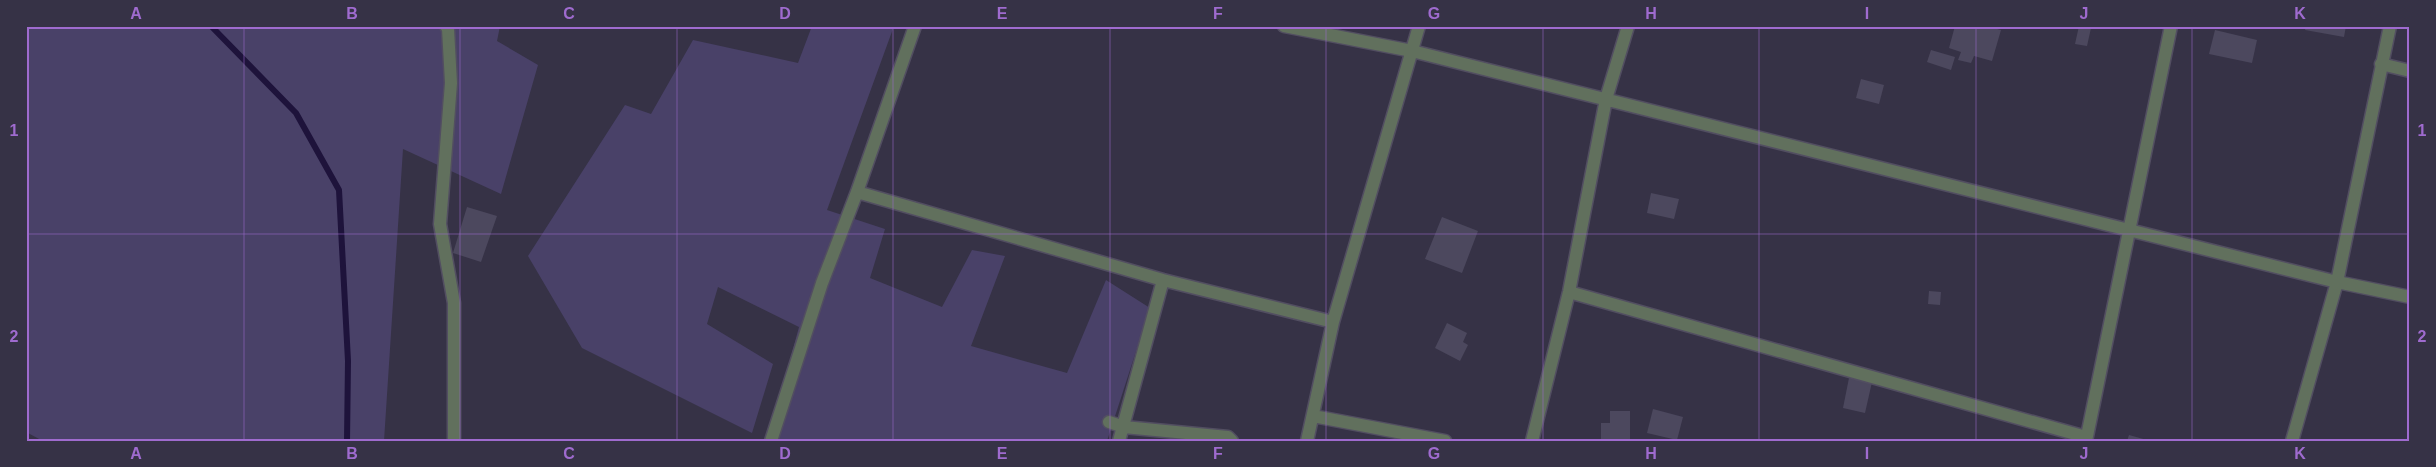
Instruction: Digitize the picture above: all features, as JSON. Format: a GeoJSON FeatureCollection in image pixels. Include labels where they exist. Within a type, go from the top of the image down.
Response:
{"type":"FeatureCollection","features":[{"type":"Feature","properties":{"kind":"street"},"geometry":{"type":"LineString","coordinates":[[446,26],[448,29],[451,83],[440,224],[454,303],[454,441]]}},
{"type":"Feature","properties":{"kind":"street"},"geometry":{"type":"LineString","coordinates":[[771,441],[822,283],[857,192],[915,26]]}},
{"type":"Feature","properties":{"kind":"street"},"geometry":{"type":"LineString","coordinates":[[1284,26],[1412,51],[2337,282],[2410,297]]}},
{"type":"Feature","properties":{"kind":"street"},"geometry":{"type":"LineString","coordinates":[[1307,441],[1333,322],[1419,26]]}},
{"type":"Feature","properties":{"kind":"street"},"geometry":{"type":"LineString","coordinates":[[1532,441],[1569,292],[1606,99],[1628,26]]}},
{"type":"Feature","properties":{"kind":"street"},"geometry":{"type":"LineString","coordinates":[[1569,292],[2086,439],[2171,26]]}},
{"type":"Feature","properties":{"kind":"street"},"geometry":{"type":"LineString","coordinates":[[2292,441],[2337,282],[2390,26]]}},
{"type":"Feature","properties":{"kind":"street"},"geometry":{"type":"LineString","coordinates":[[2381,64],[2410,71]]}},
{"type":"Feature","properties":{"kind":"street"},"geometry":{"type":"LineString","coordinates":[[857,192],[1163,280],[1333,322]]}},
{"type":"Feature","properties":{"kind":"street"},"geometry":{"type":"LineString","coordinates":[[1120,441],[1163,280]]}},
{"type":"Feature","properties":{"kind":"street"},"geometry":{"type":"LineString","coordinates":[[1312,416],[1445,441]]}},
{"type":"Feature","properties":{"kind":"street"},"geometry":{"type":"LineString","coordinates":[[1109,422],[1124,427],[1228,437],[1232,441]]}},
{"type":"Feature","properties":{"kind":"shaded area"},"geometry":{"type":"Polygon","coordinates":[[[26,26],[500,26],[497,41],[538,65],[501,194],[403,149],[384,441],[43,441],[26,432],[26,26]]]}},
{"type":"Feature","properties":{"kind":"shaded area"},"geometry":{"type":"Polygon","coordinates":[[[812,26],[894,26],[827,210],[885,229],[870,278],[942,307],[972,250],[1005,256],[971,346],[1067,373],[1106,280],[1150,308],[1107,441],[768,441],[799,327],[718,287],[707,324],[773,364],[752,433],[582,348],[528,256],[625,105],[651,114],[693,40],[798,63],[812,26]]]}},
{"type":"Feature","properties":{"kind":"building"},"geometry":{"type":"Polygon","coordinates":[[[1955,26],[1986,26],[2001,30],[1992,61],[1974,56],[1971,63],[1958,60],[1961,52],[1949,48],[1955,26]]]}},
{"type":"Feature","properties":{"kind":"building"},"geometry":{"type":"Polygon","coordinates":[[[2079,26],[2091,28],[2087,46],[2075,44],[2079,26]]]}},
{"type":"Feature","properties":{"kind":"building"},"geometry":{"type":"Polygon","coordinates":[[[2306,26],[2346,26],[2344,37],[2305,30],[2306,26]]]}},
{"type":"Feature","properties":{"kind":"building"},"geometry":{"type":"Polygon","coordinates":[[[2215,30],[2257,40],[2252,63],[2209,54],[2215,30]]]}},
{"type":"Feature","properties":{"kind":"building"},"geometry":{"type":"Polygon","coordinates":[[[1931,50],[1955,57],[1951,70],[1927,62],[1931,50]]]}},
{"type":"Feature","properties":{"kind":"building"},"geometry":{"type":"Polygon","coordinates":[[[1861,79],[1884,85],[1879,104],[1856,98],[1861,79]]]}},
{"type":"Feature","properties":{"kind":"building"},"geometry":{"type":"Polygon","coordinates":[[[1651,193],[1679,199],[1674,219],[1647,213],[1651,193]]]}},
{"type":"Feature","properties":{"kind":"building"},"geometry":{"type":"Polygon","coordinates":[[[467,207],[497,216],[481,262],[453,253],[467,207]]]}},
{"type":"Feature","properties":{"kind":"building"},"geometry":{"type":"Polygon","coordinates":[[[1442,217],[1478,231],[1462,273],[1425,259],[1442,217]]]}},
{"type":"Feature","properties":{"kind":"building"},"geometry":{"type":"Polygon","coordinates":[[[1929,291],[1941,292],[1940,305],[1928,304],[1929,291]]]}},
{"type":"Feature","properties":{"kind":"building"},"geometry":{"type":"Polygon","coordinates":[[[1447,323],[1467,333],[1463,342],[1468,345],[1460,361],[1435,348],[1447,323]]]}},
{"type":"Feature","properties":{"kind":"building"},"geometry":{"type":"Polygon","coordinates":[[[1849,378],[1872,382],[1865,413],[1843,408],[1849,378]]]}},
{"type":"Feature","properties":{"kind":"building"},"geometry":{"type":"Polygon","coordinates":[[[1653,409],[1683,417],[1677,440],[1647,433],[1653,409]]]}},
{"type":"Feature","properties":{"kind":"building"},"geometry":{"type":"Polygon","coordinates":[[[1610,411],[1630,411],[1630,439],[1601,439],[1601,423],[1610,423],[1610,411]]]}},
{"type":"Feature","properties":{"kind":"building"},"geometry":{"type":"Polygon","coordinates":[[[2129,435],[2147,440],[2147,441],[2127,441],[2129,435]]]}},
{"type":"Feature","properties":{"kind":"waterway"},"geometry":{"type":"LineString","coordinates":[[211,26],[296,113],[339,190],[348,361],[347,441]]}}]}
